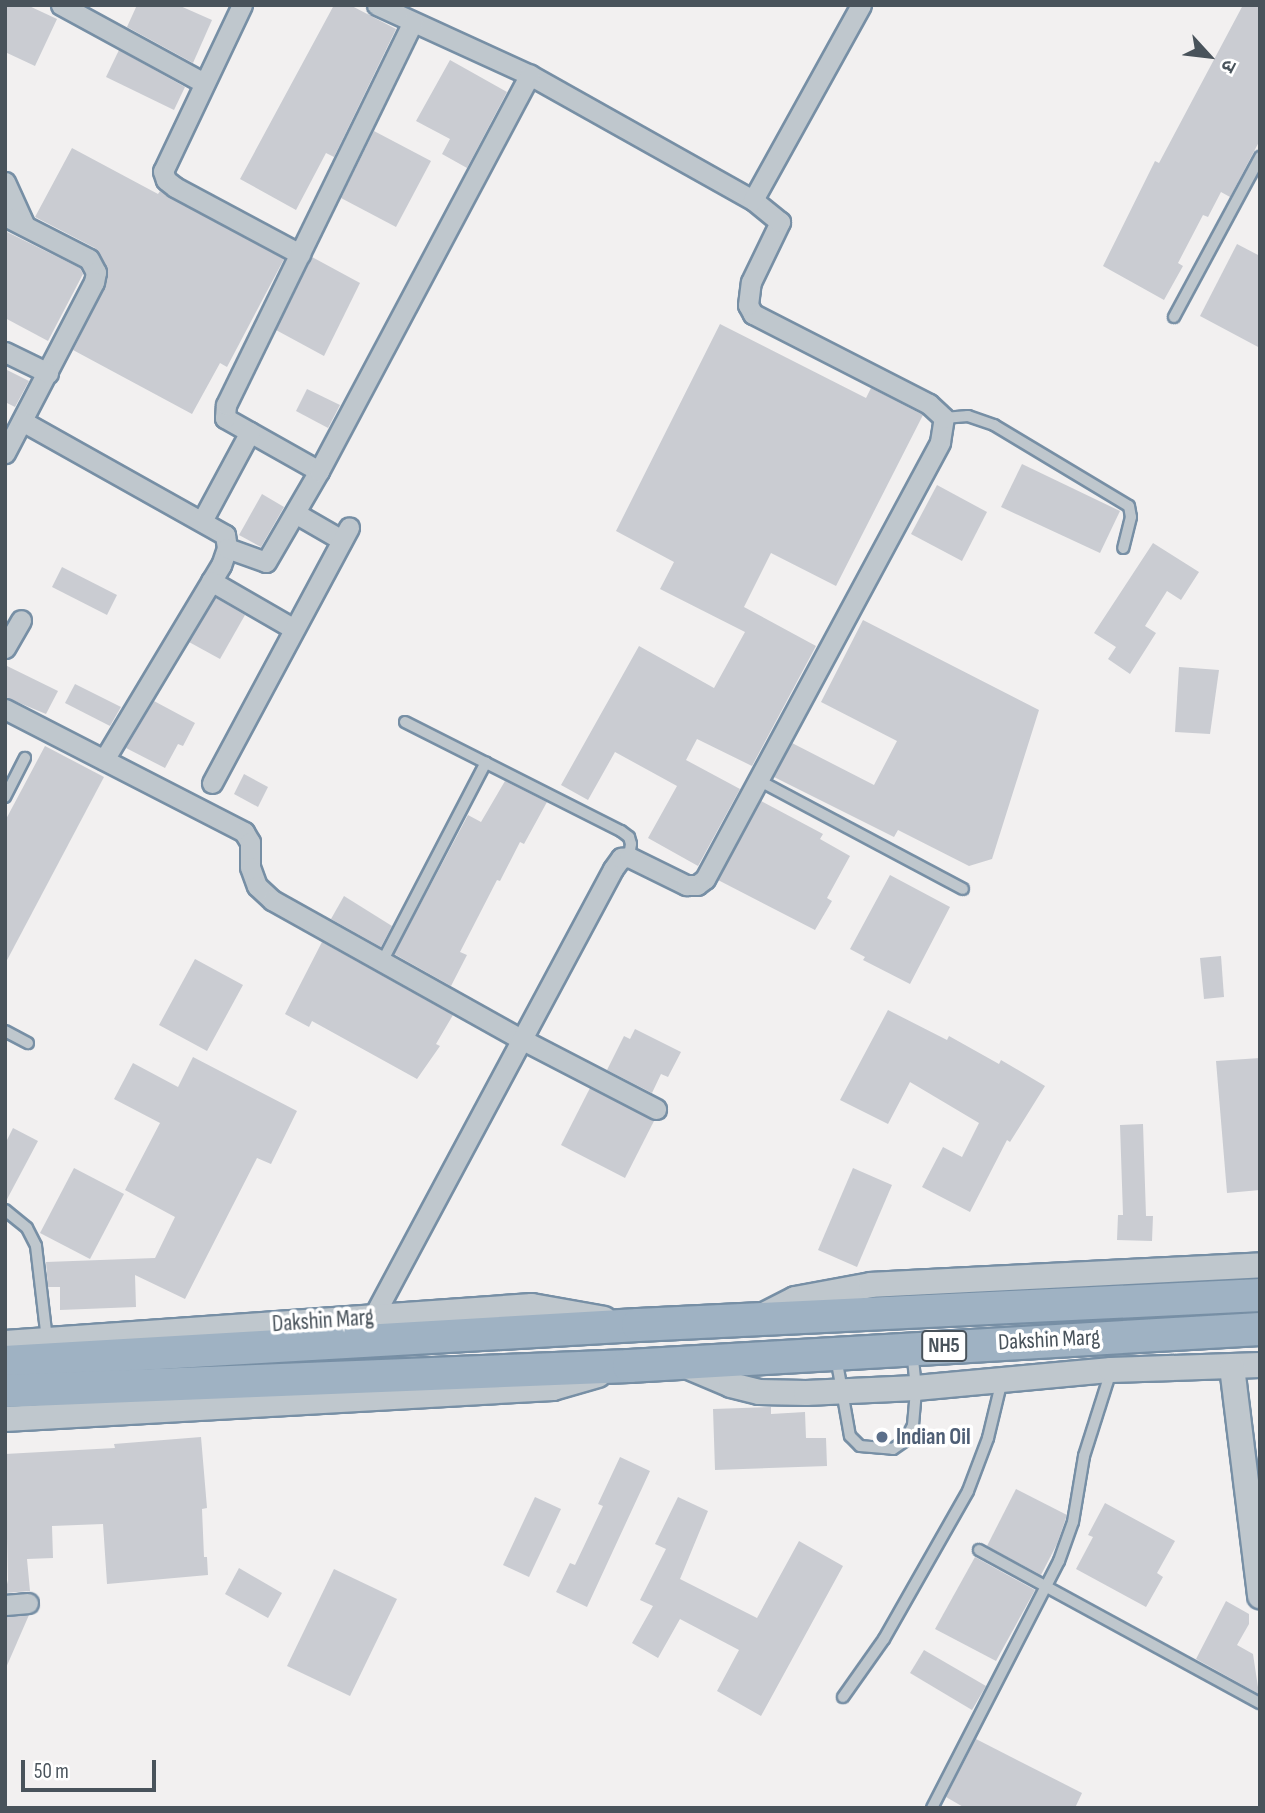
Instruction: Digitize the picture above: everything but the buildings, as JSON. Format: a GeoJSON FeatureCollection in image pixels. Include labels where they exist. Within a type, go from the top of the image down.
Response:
{"type":"FeatureCollection","features":[{"type":"Feature","properties":{"kind":"highway","name":"Dakshin Marg"},"geometry":{"type":"LineString","coordinates":[[5,1362],[638,1325],[1260,1295]]}},
{"type":"Feature","properties":{"kind":"highway","name":"Dakshin Marg"},"geometry":{"type":"LineString","coordinates":[[5,1391],[629,1366],[1260,1329]]}},
{"type":"Feature","properties":{"kind":"street"},"geometry":{"type":"LineString","coordinates":[[61,5],[204,83]]}},
{"type":"Feature","properties":{"kind":"street"},"geometry":{"type":"LineString","coordinates":[[242,5],[163,170],[166,180],[300,254]]}},
{"type":"Feature","properties":{"kind":"street"},"geometry":{"type":"LineString","coordinates":[[373,1317],[621,858],[629,857],[686,884],[697,885],[705,878],[940,442],[944,418],[929,404],[753,313],[748,305],[747,293],[780,222],[753,200],[530,75],[377,5]]}},
{"type":"Feature","properties":{"kind":"street"},"geometry":{"type":"LineString","coordinates":[[753,200],[862,5]]}},
{"type":"Feature","properties":{"kind":"street"},"geometry":{"type":"LineString","coordinates":[[319,471],[225,418],[226,405],[413,22]]}},
{"type":"Feature","properties":{"kind":"street"},"geometry":{"type":"LineString","coordinates":[[226,548],[266,562],[319,471],[530,75]]}},
{"type":"Feature","properties":{"kind":"street"},"geometry":{"type":"LineString","coordinates":[[5,182],[25,226]]}},
{"type":"Feature","properties":{"kind":"street"},"geometry":{"type":"LineString","coordinates":[[5,216],[89,259],[96,272],[94,282],[5,453]]}},
{"type":"Feature","properties":{"kind":"street"},"geometry":{"type":"LineString","coordinates":[[5,352],[48,373]]}},
{"type":"Feature","properties":{"kind":"street"},"geometry":{"type":"LineString","coordinates":[[22,421],[225,536],[226,548],[211,581],[104,760]]}},
{"type":"Feature","properties":{"kind":"street"},"geometry":{"type":"LineString","coordinates":[[202,521],[250,432]]}},
{"type":"Feature","properties":{"kind":"street"},"geometry":{"type":"LineString","coordinates":[[212,783],[345,534],[295,513]]}},
{"type":"Feature","properties":{"kind":"street"},"geometry":{"type":"LineString","coordinates":[[211,581],[294,629]]}},
{"type":"Feature","properties":{"kind":"street"},"geometry":{"type":"LineString","coordinates":[[5,648],[20,620]]}},
{"type":"Feature","properties":{"kind":"street"},"geometry":{"type":"LineString","coordinates":[[5,709],[244,832],[250,842],[250,867],[257,886],[272,901],[523,1040],[656,1108]]}},
{"type":"Feature","properties":{"kind":"street"},"geometry":{"type":"LineString","coordinates":[[757,1319],[795,1299],[871,1285],[1260,1265]]}},
{"type":"Feature","properties":{"kind":"street","name":"Dakshin Marg"},"geometry":{"type":"LineString","coordinates":[[5,1343],[532,1306],[638,1325]]}},
{"type":"Feature","properties":{"kind":"street"},"geometry":{"type":"LineString","coordinates":[[679,1363],[731,1385],[759,1392],[916,1388],[1111,1370],[1260,1365]]}},
{"type":"Feature","properties":{"kind":"street","name":"Dakshin Marg"},"geometry":{"type":"LineString","coordinates":[[5,1419],[553,1388],[629,1366]]}},
{"type":"Feature","properties":{"kind":"street"},"geometry":{"type":"LineString","coordinates":[[1232,1367],[1260,1596]]}},
{"type":"Feature","properties":{"kind":"street"},"geometry":{"type":"LineString","coordinates":[[5,1605],[28,1603]]}},
{"type":"Feature","properties":{"kind":"lane"},"geometry":{"type":"LineString","coordinates":[[1174,317],[1260,157]]}},
{"type":"Feature","properties":{"kind":"lane"},"geometry":{"type":"LineString","coordinates":[[944,418],[968,416],[994,425],[1129,506],[1131,517],[1123,548]]}},
{"type":"Feature","properties":{"kind":"lane"},"geometry":{"type":"LineString","coordinates":[[405,722],[621,831],[629,837],[629,857]]}},
{"type":"Feature","properties":{"kind":"lane"},"geometry":{"type":"LineString","coordinates":[[5,797],[25,758]]}},
{"type":"Feature","properties":{"kind":"lane"},"geometry":{"type":"LineString","coordinates":[[382,962],[486,762]]}},
{"type":"Feature","properties":{"kind":"lane"},"geometry":{"type":"LineString","coordinates":[[758,780],[963,889]]}},
{"type":"Feature","properties":{"kind":"lane"},"geometry":{"type":"LineString","coordinates":[[5,1031],[28,1042]]}},
{"type":"Feature","properties":{"kind":"lane"},"geometry":{"type":"LineString","coordinates":[[5,1210],[27,1228],[36,1246],[47,1340]]}},
{"type":"Feature","properties":{"kind":"lane"},"geometry":{"type":"LineString","coordinates":[[835,1353],[850,1436],[860,1446],[892,1449],[905,1441],[913,1425],[916,1388],[912,1348]]}},
{"type":"Feature","properties":{"kind":"lane"},"geometry":{"type":"LineString","coordinates":[[932,1808],[1045,1586],[1073,1522],[1084,1456],[1111,1370]]}},
{"type":"Feature","properties":{"kind":"lane"},"geometry":{"type":"LineString","coordinates":[[843,1697],[884,1639],[968,1491],[988,1438],[1002,1380]]}},
{"type":"Feature","properties":{"kind":"lane"},"geometry":{"type":"LineString","coordinates":[[979,1550],[1260,1703]]}},
{"type":"Feature","properties":{"kind":"place","name":"Indian Oil"},"geometry":{"type":"Point","coordinates":[882,1437]}}]}
